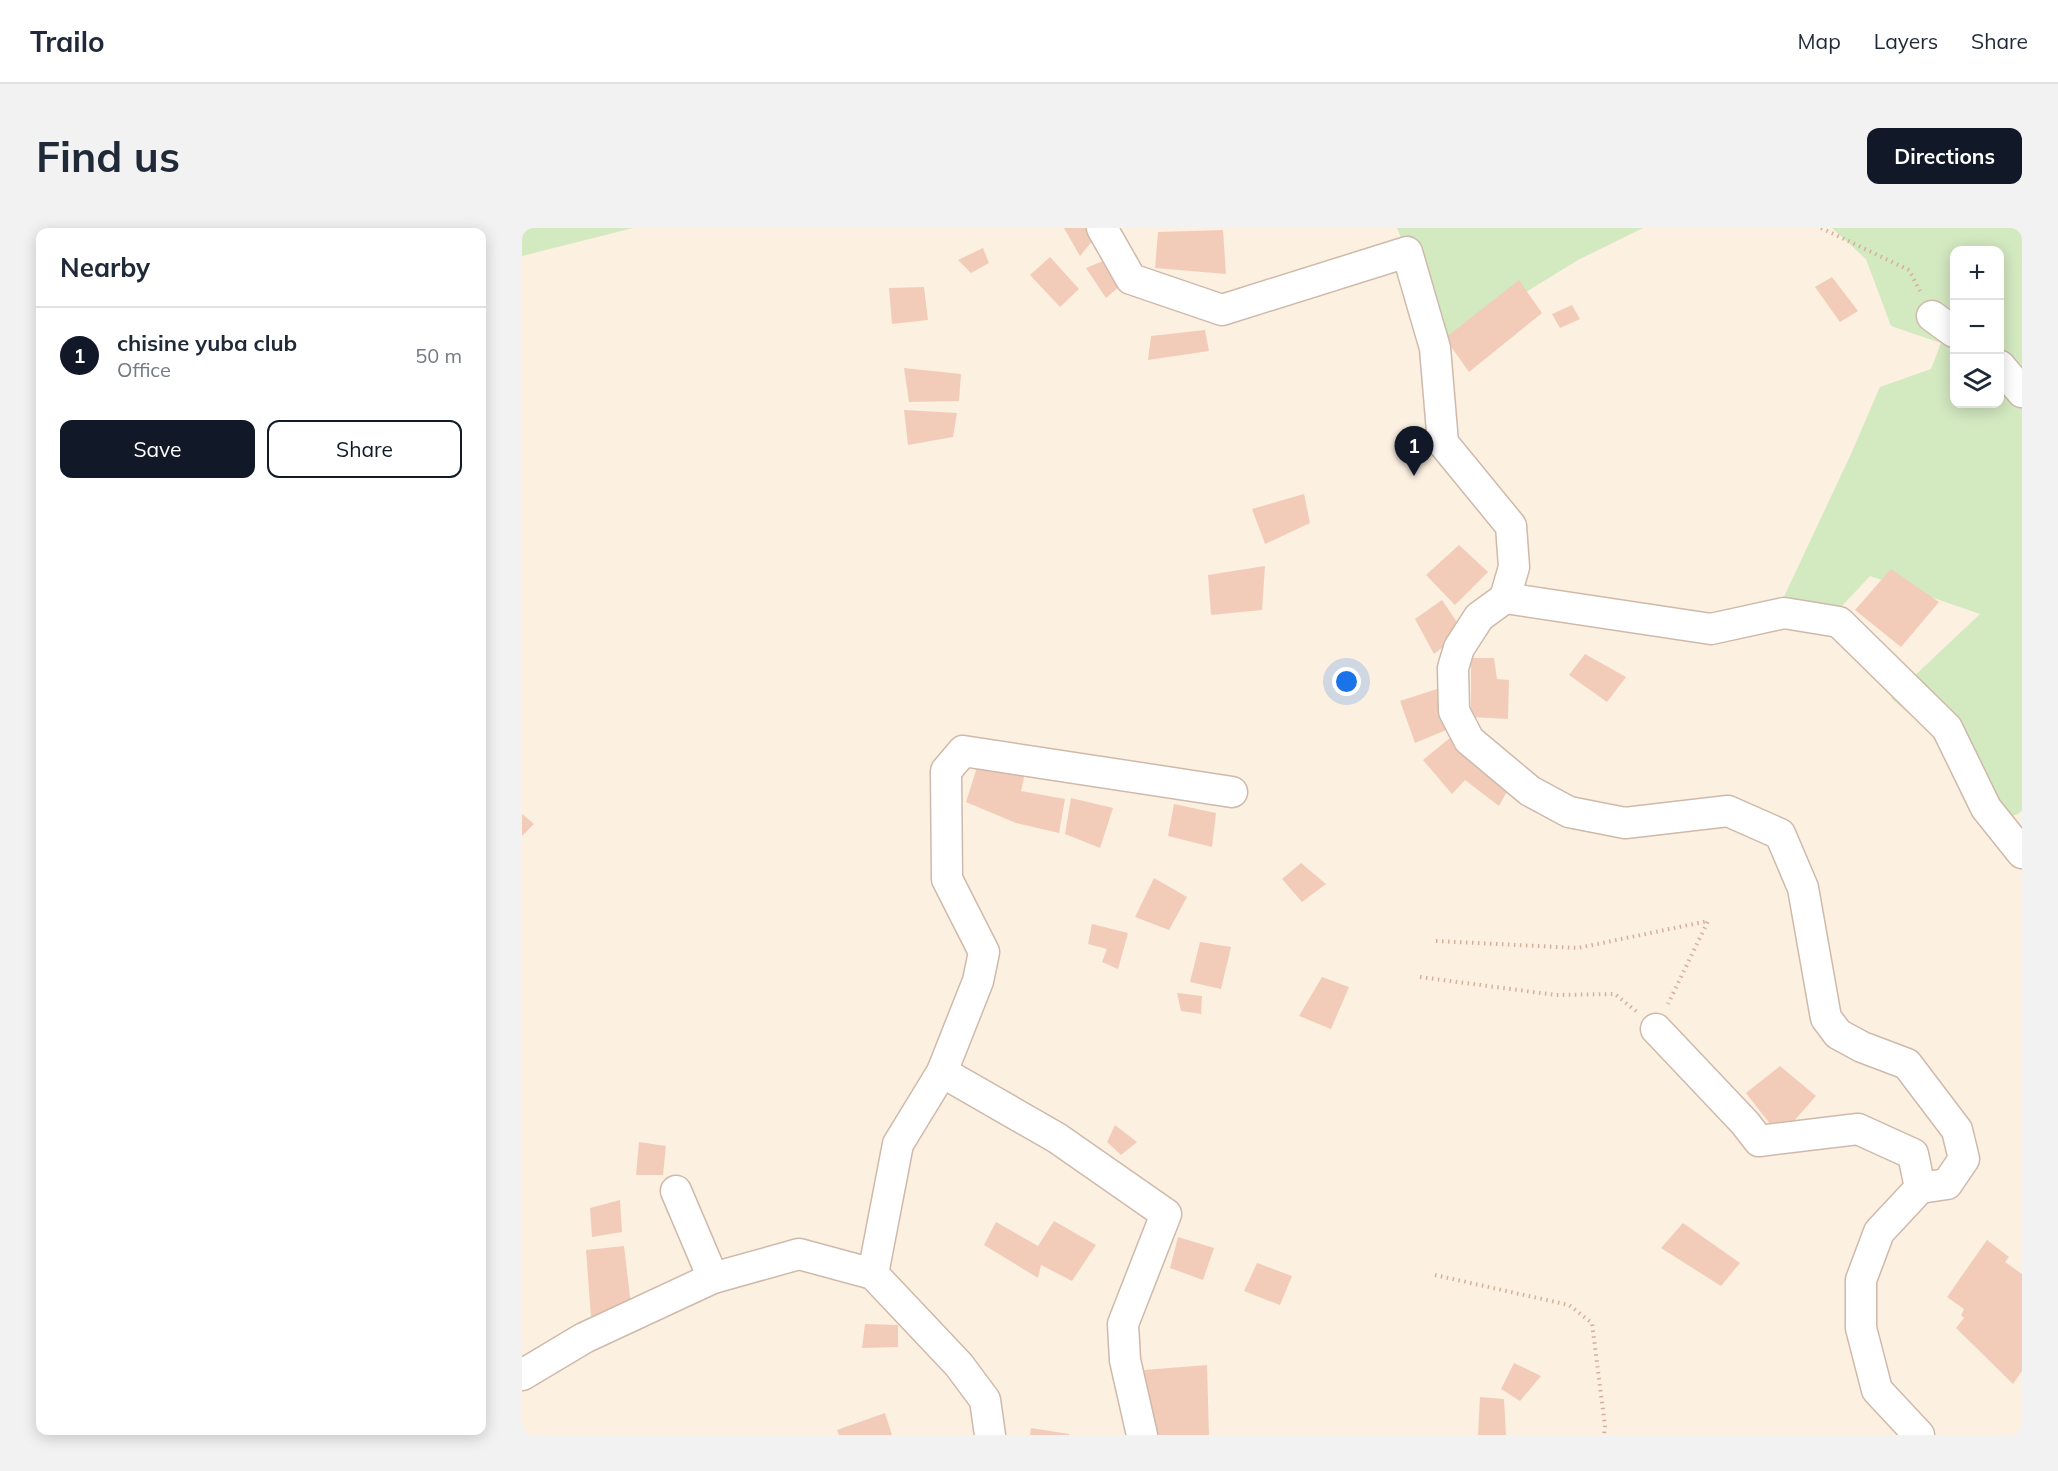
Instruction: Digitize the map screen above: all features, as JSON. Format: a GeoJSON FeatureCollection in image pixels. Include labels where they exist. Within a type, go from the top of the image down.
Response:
{"type":"FeatureCollection","features":[{"type":"Feature","properties":{"kind":"street"},"geometry":{"type":"LineString","coordinates":[[1102,228],[1131,279],[1222,310],[1407,252],[1436,348],[1443,443],[1511,526],[1514,567],[1505,598],[1479,617],[1459,648],[1453,668],[1454,711],[1469,740],[1530,791],[1569,812],[1625,823],[1728,811],[1780,834],[1803,888],[1826,1018],[1838,1034],[1862,1047],[1907,1064],[1957,1130],[1964,1159],[1947,1184],[1920,1188],[1879,1232],[1861,1280],[1861,1328],[1876,1390],[1918,1435]]}},
{"type":"Feature","properties":{"kind":"street"},"geometry":{"type":"LineString","coordinates":[[2004,371],[2022,392]]}},
{"type":"Feature","properties":{"kind":"street"},"geometry":{"type":"LineString","coordinates":[[1505,598],[1711,629],[1784,613],[1839,622],[1947,728],[1986,808],[2022,853]]}},
{"type":"Feature","properties":{"kind":"street"},"geometry":{"type":"LineString","coordinates":[[873,1274],[898,1144],[942,1072],[978,981],[984,952],[947,879],[946,771],[963,751],[1232,792]]}},
{"type":"Feature","properties":{"kind":"street"},"geometry":{"type":"LineString","coordinates":[[1656,1029],[1745,1123],[1759,1141],[1858,1129],[1914,1154],[1920,1188]]}},
{"type":"Feature","properties":{"kind":"street"},"geometry":{"type":"LineString","coordinates":[[942,1072],[1057,1138],[1166,1214],[1123,1324],[1125,1360],[1142,1435]]}},
{"type":"Feature","properties":{"kind":"street"},"geometry":{"type":"LineString","coordinates":[[676,1191],[713,1278]]}},
{"type":"Feature","properties":{"kind":"street"},"geometry":{"type":"LineString","coordinates":[[522,1375],[584,1338],[713,1278],[799,1254],[873,1274],[959,1365],[985,1400],[990,1435]]}},
{"type":"Feature","properties":{"kind":"path"},"geometry":{"type":"LineString","coordinates":[[1821,228],[1909,270],[1943,324]]}},
{"type":"Feature","properties":{"kind":"path"},"geometry":{"type":"LineString","coordinates":[[1420,977],[1556,995],[1616,994],[1656,1029],[1708,921],[1578,948],[1436,941]]}},
{"type":"Feature","properties":{"kind":"path"},"geometry":{"type":"LineString","coordinates":[[1435,1275],[1569,1305],[1592,1323],[1605,1426],[1604,1435]]}},
{"type":"Feature","properties":{"kind":"green space"},"geometry":{"type":"Polygon","coordinates":[[[522,228],[633,228],[522,256],[522,228]]]}},
{"type":"Feature","properties":{"kind":"green space"},"geometry":{"type":"Polygon","coordinates":[[[1397,228],[1643,228],[1578,260],[1435,348],[1407,252],[1397,228]]]}},
{"type":"Feature","properties":{"kind":"green space"},"geometry":{"type":"Polygon","coordinates":[[[1832,228],[2022,228],[2022,810],[2018,814],[1984,826],[1930,732],[1891,698],[1980,614],[1870,576],[1825,624],[1782,601],[1880,387],[1931,369],[1941,343],[1891,326],[1866,259],[1832,228]]]}},
{"type":"Feature","properties":{"kind":"building"},"geometry":{"type":"Polygon","coordinates":[[[1064,228],[1086,228],[1094,239],[1080,256],[1064,228]]]}},
{"type":"Feature","properties":{"kind":"building"},"geometry":{"type":"Polygon","coordinates":[[[1223,230],[1226,274],[1155,268],[1158,232],[1223,230]]]}},
{"type":"Feature","properties":{"kind":"building"},"geometry":{"type":"Polygon","coordinates":[[[983,248],[989,263],[971,273],[958,260],[983,248]]]}},
{"type":"Feature","properties":{"kind":"building"},"geometry":{"type":"Polygon","coordinates":[[[1050,257],[1079,289],[1060,307],[1030,275],[1050,257]]]}},
{"type":"Feature","properties":{"kind":"building"},"geometry":{"type":"Polygon","coordinates":[[[1103,261],[1121,285],[1106,298],[1086,268],[1103,261]]]}},
{"type":"Feature","properties":{"kind":"building"},"geometry":{"type":"Polygon","coordinates":[[[1832,277],[1858,311],[1840,322],[1815,287],[1832,277]]]}},
{"type":"Feature","properties":{"kind":"building"},"geometry":{"type":"Polygon","coordinates":[[[1519,280],[1542,313],[1469,372],[1445,338],[1519,280]]]}},
{"type":"Feature","properties":{"kind":"building"},"geometry":{"type":"Polygon","coordinates":[[[924,287],[928,320],[892,324],[889,288],[924,287]]]}},
{"type":"Feature","properties":{"kind":"building"},"geometry":{"type":"Polygon","coordinates":[[[1572,305],[1580,319],[1560,328],[1552,314],[1572,305]]]}},
{"type":"Feature","properties":{"kind":"building"},"geometry":{"type":"Polygon","coordinates":[[[1205,330],[1209,351],[1148,360],[1151,336],[1205,330]]]}},
{"type":"Feature","properties":{"kind":"building"},"geometry":{"type":"Polygon","coordinates":[[[904,368],[961,374],[959,401],[909,402],[904,368]]]}},
{"type":"Feature","properties":{"kind":"building"},"geometry":{"type":"Polygon","coordinates":[[[904,410],[957,413],[953,437],[908,445],[904,410]]]}},
{"type":"Feature","properties":{"kind":"building"},"geometry":{"type":"Polygon","coordinates":[[[1304,494],[1310,523],[1265,544],[1252,509],[1304,494]]]}},
{"type":"Feature","properties":{"kind":"building"},"geometry":{"type":"Polygon","coordinates":[[[1459,545],[1488,572],[1455,605],[1426,575],[1459,545]]]}},
{"type":"Feature","properties":{"kind":"building"},"geometry":{"type":"Polygon","coordinates":[[[1265,566],[1262,610],[1211,615],[1208,575],[1265,566]]]}},
{"type":"Feature","properties":{"kind":"building"},"geometry":{"type":"Polygon","coordinates":[[[1891,569],[1939,602],[1901,647],[1855,610],[1891,569]]]}},
{"type":"Feature","properties":{"kind":"building"},"geometry":{"type":"Polygon","coordinates":[[[1442,600],[1463,631],[1434,654],[1415,619],[1442,600]]]}},
{"type":"Feature","properties":{"kind":"building"},"geometry":{"type":"Polygon","coordinates":[[[1585,654],[1626,677],[1607,702],[1569,675],[1585,654]]]}},
{"type":"Feature","properties":{"kind":"building"},"geometry":{"type":"Polygon","coordinates":[[[1471,658],[1494,658],[1497,679],[1509,680],[1508,719],[1471,717],[1471,658]]]}},
{"type":"Feature","properties":{"kind":"building"},"geometry":{"type":"Polygon","coordinates":[[[1437,689],[1451,728],[1415,743],[1400,701],[1437,689]]]}},
{"type":"Feature","properties":{"kind":"building"},"geometry":{"type":"Polygon","coordinates":[[[1451,737],[1477,768],[1484,760],[1511,784],[1499,806],[1465,780],[1452,794],[1423,760],[1451,737]]]}},
{"type":"Feature","properties":{"kind":"building"},"geometry":{"type":"Polygon","coordinates":[[[978,764],[1025,773],[1021,791],[1065,799],[1059,833],[1016,823],[966,802],[978,764]]]}},
{"type":"Feature","properties":{"kind":"building"},"geometry":{"type":"Polygon","coordinates":[[[1071,798],[1113,808],[1100,848],[1065,834],[1071,798]]]}},
{"type":"Feature","properties":{"kind":"building"},"geometry":{"type":"Polygon","coordinates":[[[1174,804],[1216,813],[1212,847],[1168,836],[1174,804]]]}},
{"type":"Feature","properties":{"kind":"building"},"geometry":{"type":"Polygon","coordinates":[[[522,814],[534,824],[522,836],[522,814]]]}},
{"type":"Feature","properties":{"kind":"building"},"geometry":{"type":"Polygon","coordinates":[[[1301,863],[1326,884],[1302,902],[1282,879],[1301,863]]]}},
{"type":"Feature","properties":{"kind":"building"},"geometry":{"type":"Polygon","coordinates":[[[1154,878],[1187,897],[1169,930],[1135,917],[1154,878]]]}},
{"type":"Feature","properties":{"kind":"building"},"geometry":{"type":"Polygon","coordinates":[[[1092,924],[1128,933],[1118,969],[1102,962],[1107,949],[1088,944],[1092,924]]]}},
{"type":"Feature","properties":{"kind":"building"},"geometry":{"type":"Polygon","coordinates":[[[1200,942],[1231,947],[1221,989],[1190,982],[1200,942]]]}},
{"type":"Feature","properties":{"kind":"building"},"geometry":{"type":"Polygon","coordinates":[[[1322,977],[1349,987],[1331,1029],[1299,1016],[1322,977]]]}},
{"type":"Feature","properties":{"kind":"building"},"geometry":{"type":"Polygon","coordinates":[[[1177,993],[1202,996],[1201,1014],[1181,1011],[1177,993]]]}},
{"type":"Feature","properties":{"kind":"building"},"geometry":{"type":"Polygon","coordinates":[[[1780,1066],[1816,1096],[1780,1137],[1746,1093],[1780,1066]]]}},
{"type":"Feature","properties":{"kind":"building"},"geometry":{"type":"Polygon","coordinates":[[[1115,1125],[1137,1142],[1121,1155],[1107,1142],[1115,1125]]]}},
{"type":"Feature","properties":{"kind":"building"},"geometry":{"type":"Polygon","coordinates":[[[639,1142],[666,1146],[663,1175],[636,1175],[639,1142]]]}},
{"type":"Feature","properties":{"kind":"building"},"geometry":{"type":"Polygon","coordinates":[[[620,1200],[622,1232],[592,1237],[590,1208],[620,1200]]]}},
{"type":"Feature","properties":{"kind":"building"},"geometry":{"type":"Polygon","coordinates":[[[1054,1221],[1096,1245],[1072,1281],[1041,1265],[1038,1278],[984,1245],[996,1222],[1038,1246],[1054,1221]]]}},
{"type":"Feature","properties":{"kind":"building"},"geometry":{"type":"Polygon","coordinates":[[[1683,1223],[1740,1263],[1721,1286],[1661,1248],[1683,1223]]]}},
{"type":"Feature","properties":{"kind":"building"},"geometry":{"type":"Polygon","coordinates":[[[1178,1237],[1214,1248],[1203,1280],[1170,1268],[1178,1237]]]}},
{"type":"Feature","properties":{"kind":"building"},"geometry":{"type":"Polygon","coordinates":[[[1987,1240],[2009,1257],[2005,1262],[2022,1274],[2022,1371],[2013,1384],[1956,1328],[1964,1318],[1961,1315],[1964,1309],[1947,1297],[1987,1240]]]}},
{"type":"Feature","properties":{"kind":"building"},"geometry":{"type":"Polygon","coordinates":[[[624,1246],[631,1305],[591,1317],[586,1250],[624,1246]]]}},
{"type":"Feature","properties":{"kind":"building"},"geometry":{"type":"Polygon","coordinates":[[[1257,1263],[1292,1276],[1280,1305],[1244,1291],[1257,1263]]]}},
{"type":"Feature","properties":{"kind":"building"},"geometry":{"type":"Polygon","coordinates":[[[865,1324],[898,1325],[898,1347],[862,1348],[865,1324]]]}},
{"type":"Feature","properties":{"kind":"building"},"geometry":{"type":"Polygon","coordinates":[[[1514,1363],[1541,1376],[1520,1401],[1501,1389],[1514,1363]]]}},
{"type":"Feature","properties":{"kind":"building"},"geometry":{"type":"Polygon","coordinates":[[[1207,1365],[1209,1435],[1157,1435],[1144,1370],[1207,1365]]]}},
{"type":"Feature","properties":{"kind":"building"},"geometry":{"type":"Polygon","coordinates":[[[1480,1397],[1504,1399],[1506,1435],[1478,1435],[1480,1397]]]}},
{"type":"Feature","properties":{"kind":"building"},"geometry":{"type":"Polygon","coordinates":[[[885,1413],[892,1435],[839,1435],[837,1430],[885,1413]]]}},
{"type":"Feature","properties":{"kind":"building"},"geometry":{"type":"Polygon","coordinates":[[[1031,1428],[1069,1434],[1069,1435],[1030,1435],[1031,1428]]]}},
{"type":"Feature","properties":{"kind":"place","name":"chisine yuba club"},"geometry":{"type":"Point","coordinates":[1414,476]}}]}
